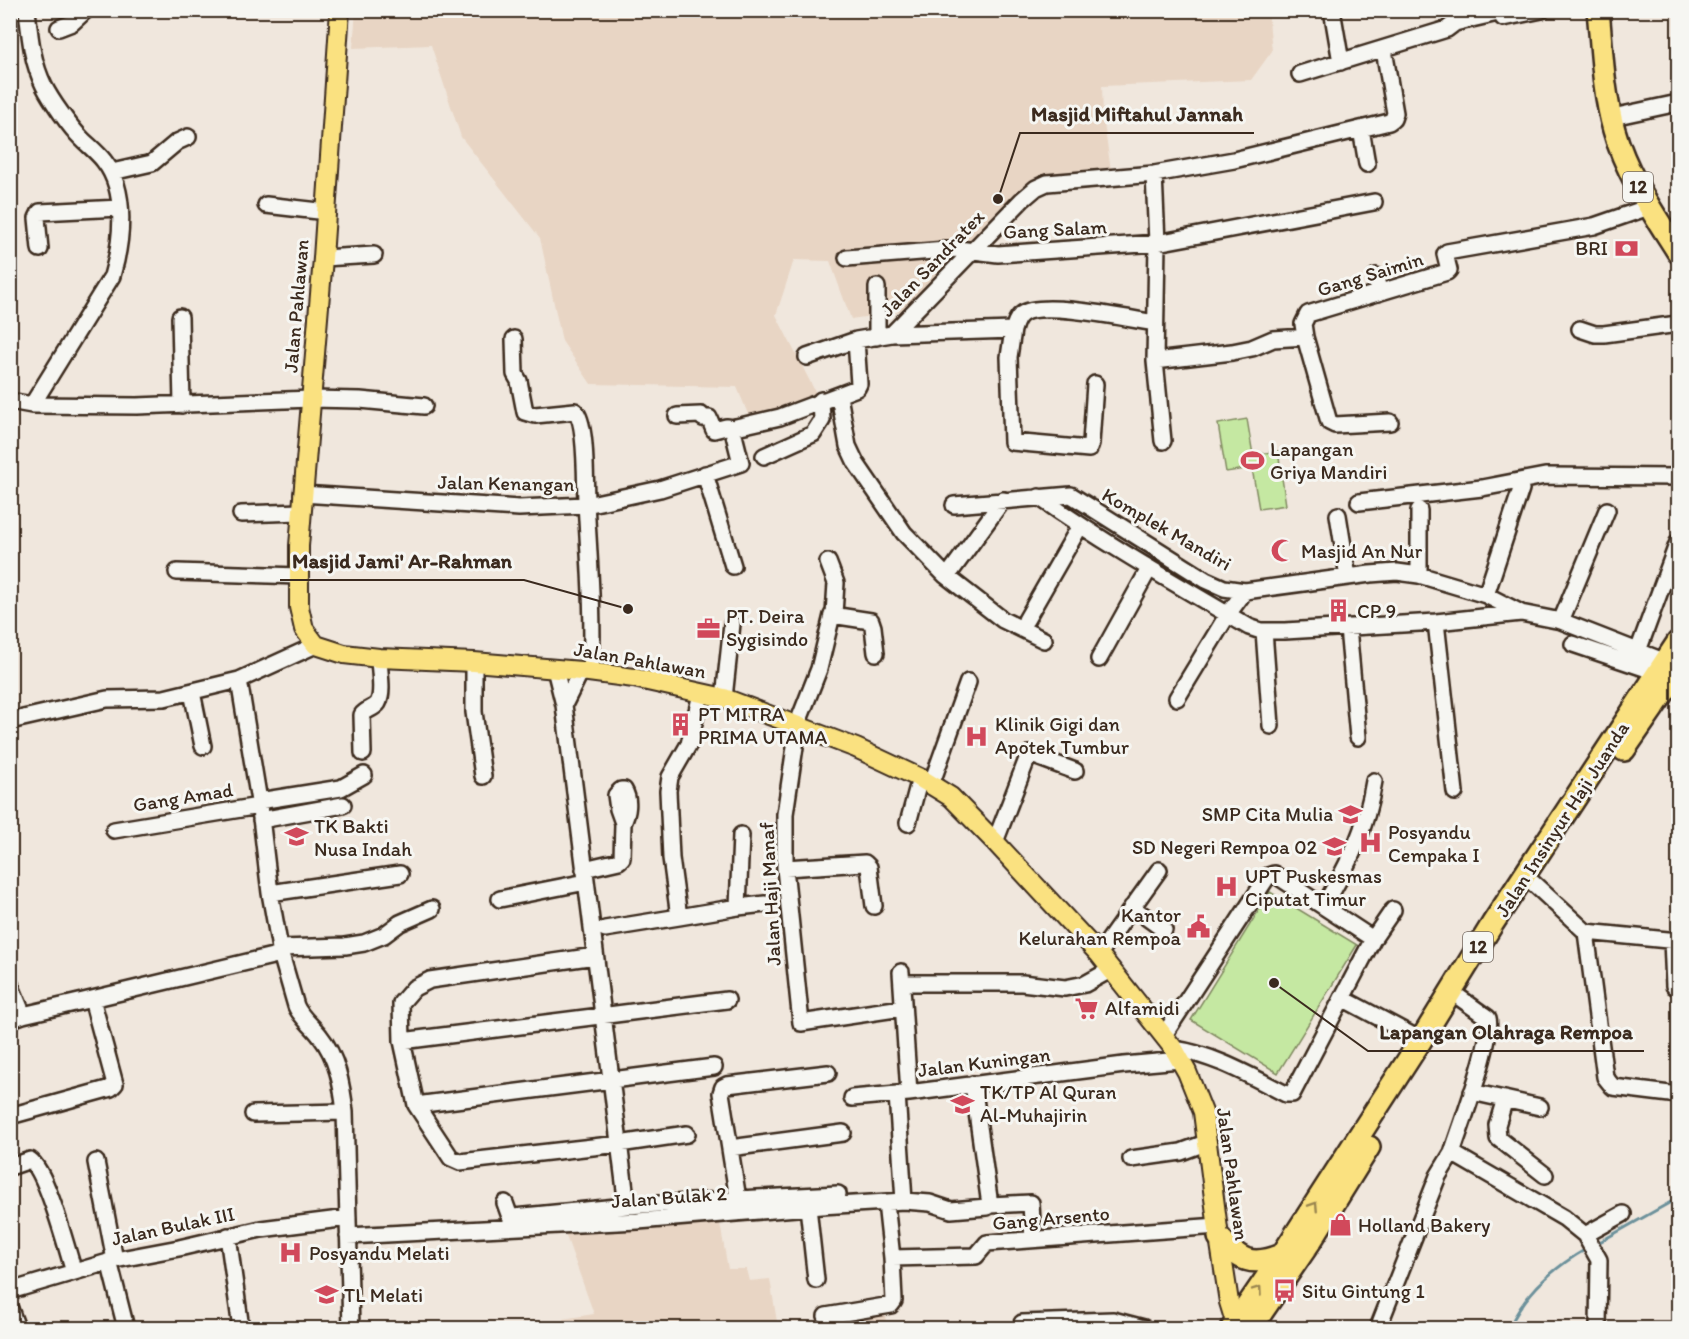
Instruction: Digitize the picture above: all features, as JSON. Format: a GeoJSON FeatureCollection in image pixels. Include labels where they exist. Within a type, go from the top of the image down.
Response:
{"type":"FeatureCollection","features":[{"type":"Feature","properties":{"kind":"highway","name":"12"},"geometry":{"type":"LineString","coordinates":[[1598,10],[1608,102],[1614,130],[1627,165],[1649,207],[1678,252]]}},
{"type":"Feature","properties":{"kind":"highway","name":"12"},"geometry":{"type":"LineString","coordinates":[[1613,10],[1618,92],[1622,115],[1639,161],[1678,228]]}},
{"type":"Feature","properties":{"kind":"highway","name":"Jalan Insinyur Haji Juanda"},"geometry":{"type":"LineString","coordinates":[[1239,1328],[1312,1239],[1460,998],[1668,669],[1678,642]]}},
{"type":"Feature","properties":{"kind":"highway","name":"Jalan Insinyur Haji Juanda"},"geometry":{"type":"LineString","coordinates":[[1239,1328],[1282,1255],[1421,1040],[1493,923],[1668,669]]}},
{"type":"Feature","properties":{"kind":"highway"},"geometry":{"type":"LineString","coordinates":[[1218,1232],[1233,1254],[1246,1260],[1266,1262],[1282,1255]]}},
{"type":"Feature","properties":{"kind":"main road","name":"Jalan Pahlawan"},"geometry":{"type":"LineString","coordinates":[[340,10],[327,213],[301,503],[298,576],[301,619],[304,629],[316,645],[332,652],[379,658],[474,662],[586,672],[634,678],[684,688],[724,699],[856,748],[926,781],[962,807],[1112,969],[1173,1048],[1196,1091],[1203,1112],[1208,1142],[1218,1232],[1239,1328]]}},
{"type":"Feature","properties":{"kind":"street"},"geometry":{"type":"LineString","coordinates":[[27,10],[35,63],[45,87],[79,136],[112,172],[120,208],[121,238],[112,276],[32,405]]}},
{"type":"Feature","properties":{"kind":"street"},"geometry":{"type":"LineString","coordinates":[[59,28],[72,23],[86,10]]}},
{"type":"Feature","properties":{"kind":"street"},"geometry":{"type":"LineString","coordinates":[[1332,10],[1341,62]]}},
{"type":"Feature","properties":{"kind":"street"},"geometry":{"type":"LineString","coordinates":[[1300,74],[1384,50],[1453,22],[1511,10]]}},
{"type":"Feature","properties":{"kind":"street"},"geometry":{"type":"LineString","coordinates":[[1453,22],[1542,10]]}},
{"type":"Feature","properties":{"kind":"street","name":"Jalan Sandratex"},"geometry":{"type":"LineString","coordinates":[[885,336],[1022,200],[1041,185],[1057,181],[1154,174],[1234,160],[1389,122],[1394,116],[1384,50]]}},
{"type":"Feature","properties":{"kind":"street"},"geometry":{"type":"LineString","coordinates":[[1622,115],[1678,103]]}},
{"type":"Feature","properties":{"kind":"street"},"geometry":{"type":"LineString","coordinates":[[1361,129],[1367,164]]}},
{"type":"Feature","properties":{"kind":"street"},"geometry":{"type":"LineString","coordinates":[[112,172],[152,163],[177,142],[188,137]]}},
{"type":"Feature","properties":{"kind":"street"},"geometry":{"type":"LineString","coordinates":[[1154,174],[1157,243],[1155,361],[1163,441]]}},
{"type":"Feature","properties":{"kind":"street","name":"Gang Salam"},"geometry":{"type":"LineString","coordinates":[[848,258],[958,249],[998,254],[1157,243],[1374,202]]}},
{"type":"Feature","properties":{"kind":"street"},"geometry":{"type":"LineString","coordinates":[[266,205],[327,213]]}},
{"type":"Feature","properties":{"kind":"street","name":"Gang Saimin"},"geometry":{"type":"LineString","coordinates":[[1305,337],[1303,324],[1308,314],[1448,271],[1445,255],[1447,252],[1594,226],[1649,207]]}},
{"type":"Feature","properties":{"kind":"street"},"geometry":{"type":"LineString","coordinates":[[40,249],[37,218],[40,212],[120,208]]}},
{"type":"Feature","properties":{"kind":"street"},"geometry":{"type":"LineString","coordinates":[[323,258],[374,255]]}},
{"type":"Feature","properties":{"kind":"street"},"geometry":{"type":"LineString","coordinates":[[1376,276],[1378,293]]}},
{"type":"Feature","properties":{"kind":"street"},"geometry":{"type":"LineString","coordinates":[[807,357],[856,340],[885,336],[877,287]]}},
{"type":"Feature","properties":{"kind":"street"},"geometry":{"type":"LineString","coordinates":[[1095,384],[1089,449],[1012,442],[1009,357],[1013,330],[1020,315],[1041,309],[1101,314],[1155,323]]}},
{"type":"Feature","properties":{"kind":"street"},"geometry":{"type":"LineString","coordinates":[[180,317],[182,405]]}},
{"type":"Feature","properties":{"kind":"street"},"geometry":{"type":"LineString","coordinates":[[1580,329],[1595,334],[1604,334],[1678,324]]}},
{"type":"Feature","properties":{"kind":"street","name":"Jalan Sandratex"},"geometry":{"type":"LineString","coordinates":[[885,336],[1013,330]]}},
{"type":"Feature","properties":{"kind":"street"},"geometry":{"type":"LineString","coordinates":[[1155,361],[1245,350],[1278,338],[1305,337],[1329,422],[1335,425],[1390,422]]}},
{"type":"Feature","properties":{"kind":"street"},"geometry":{"type":"LineString","coordinates":[[514,339],[515,374],[519,381],[525,412],[535,415],[575,411],[578,413],[584,439],[592,644],[586,672],[564,705]]}},
{"type":"Feature","properties":{"kind":"street"},"geometry":{"type":"LineString","coordinates":[[677,416],[701,415],[703,418],[709,418],[714,430],[734,428],[780,417],[821,400],[839,396],[855,389],[859,384],[856,340]]}},
{"type":"Feature","properties":{"kind":"street"},"geometry":{"type":"LineString","coordinates":[[839,396],[848,446],[856,464],[904,533],[945,576],[1003,620],[1044,640]]}},
{"type":"Feature","properties":{"kind":"street"},"geometry":{"type":"LineString","coordinates":[[10,401],[32,405],[182,405],[310,399],[360,400],[424,406]]}},
{"type":"Feature","properties":{"kind":"street"},"geometry":{"type":"LineString","coordinates":[[764,456],[813,434],[822,420],[821,400]]}},
{"type":"Feature","properties":{"kind":"street","name":"Jalan Kenangan"},"geometry":{"type":"LineString","coordinates":[[241,514],[301,503],[519,508],[586,505],[660,489],[741,463],[734,428]]}},
{"type":"Feature","properties":{"kind":"street"},"geometry":{"type":"LineString","coordinates":[[705,474],[733,566]]}},
{"type":"Feature","properties":{"kind":"street"},"geometry":{"type":"LineString","coordinates":[[1359,502],[1482,488],[1545,477],[1678,477]]}},
{"type":"Feature","properties":{"kind":"street"},"geometry":{"type":"LineString","coordinates":[[1486,595],[1521,489]]}},
{"type":"Feature","properties":{"kind":"street","name":"Komplek Mandiri"},"geometry":{"type":"LineString","coordinates":[[1039,497],[1071,495],[1206,580],[1224,588],[1245,591],[1397,572],[1419,574],[1486,595],[1521,613],[1561,621],[1638,651],[1668,669]]}},
{"type":"Feature","properties":{"kind":"street"},"geometry":{"type":"LineString","coordinates":[[954,505],[1039,497]]}},
{"type":"Feature","properties":{"kind":"street","name":"Komplek Mandiri"},"geometry":{"type":"LineString","coordinates":[[1039,497],[1080,526],[1149,569],[1249,627],[1264,631],[1436,622],[1521,613]]}},
{"type":"Feature","properties":{"kind":"street"},"geometry":{"type":"LineString","coordinates":[[952,570],[1003,500]]}},
{"type":"Feature","properties":{"kind":"street"},"geometry":{"type":"LineString","coordinates":[[1419,510],[1419,574]]}},
{"type":"Feature","properties":{"kind":"street"},"geometry":{"type":"LineString","coordinates":[[1561,621],[1607,510]]}},
{"type":"Feature","properties":{"kind":"street"},"geometry":{"type":"LineString","coordinates":[[1338,515],[1348,577]]}},
{"type":"Feature","properties":{"kind":"street","name":"Komplek Mandiri"},"geometry":{"type":"LineString","coordinates":[[1026,620],[1080,526]]}},
{"type":"Feature","properties":{"kind":"street"},"geometry":{"type":"LineString","coordinates":[[1638,651],[1678,542]]}},
{"type":"Feature","properties":{"kind":"street","name":"Jalan Haji Manaf"},"geometry":{"type":"LineString","coordinates":[[828,562],[836,583],[834,614],[831,616],[819,669],[797,728],[785,814],[785,868],[801,1023],[902,1008]]}},
{"type":"Feature","properties":{"kind":"street"},"geometry":{"type":"LineString","coordinates":[[1099,659],[1149,569]]}},
{"type":"Feature","properties":{"kind":"street"},"geometry":{"type":"LineString","coordinates":[[177,572],[298,576]]}},
{"type":"Feature","properties":{"kind":"street","name":"Komplek Mandiri"},"geometry":{"type":"LineString","coordinates":[[1177,698],[1245,591]]}},
{"type":"Feature","properties":{"kind":"street"},"geometry":{"type":"LineString","coordinates":[[834,614],[871,621],[876,653]]}},
{"type":"Feature","properties":{"kind":"street"},"geometry":{"type":"LineString","coordinates":[[1436,622],[1455,792]]}},
{"type":"Feature","properties":{"kind":"street"},"geometry":{"type":"LineString","coordinates":[[724,699],[732,624]]}},
{"type":"Feature","properties":{"kind":"street"},"geometry":{"type":"LineString","coordinates":[[1348,628],[1358,737]]}},
{"type":"Feature","properties":{"kind":"street"},"geometry":{"type":"LineString","coordinates":[[1264,631],[1271,726]]}},
{"type":"Feature","properties":{"kind":"street"},"geometry":{"type":"LineString","coordinates":[[1573,644],[1668,669]]}},
{"type":"Feature","properties":{"kind":"street"},"geometry":{"type":"LineString","coordinates":[[10,722],[107,699],[164,698],[240,680],[316,645]]}},
{"type":"Feature","properties":{"kind":"street"},"geometry":{"type":"LineString","coordinates":[[363,753],[362,714],[376,705],[380,699],[379,658]]}},
{"type":"Feature","properties":{"kind":"street"},"geometry":{"type":"LineString","coordinates":[[474,662],[474,712],[483,776]]}},
{"type":"Feature","properties":{"kind":"street"},"geometry":{"type":"LineString","coordinates":[[555,669],[564,705],[627,1206]]}},
{"type":"Feature","properties":{"kind":"street"},"geometry":{"type":"LineString","coordinates":[[240,680],[280,951],[299,1013],[321,1037],[333,1058],[343,1090],[351,1329]]}},
{"type":"Feature","properties":{"kind":"street"},"geometry":{"type":"LineString","coordinates":[[908,823],[968,682]]}},
{"type":"Feature","properties":{"kind":"street"},"geometry":{"type":"LineString","coordinates":[[192,692],[203,746]]}},
{"type":"Feature","properties":{"kind":"street"},"geometry":{"type":"LineString","coordinates":[[679,917],[671,858],[668,790],[670,777],[689,744],[701,694]]}},
{"type":"Feature","properties":{"kind":"street"},"geometry":{"type":"LineString","coordinates":[[995,842],[1029,754],[1076,771]]}},
{"type":"Feature","properties":{"kind":"street"},"geometry":{"type":"LineString","coordinates":[[260,809],[341,788],[364,775]]}},
{"type":"Feature","properties":{"kind":"street"},"geometry":{"type":"LineString","coordinates":[[1324,906],[1355,851],[1371,799],[1374,781]]}},
{"type":"Feature","properties":{"kind":"street"},"geometry":{"type":"LineString","coordinates":[[260,809],[343,805]]}},
{"type":"Feature","properties":{"kind":"street","name":"Gang Amad"},"geometry":{"type":"LineString","coordinates":[[114,830],[260,809]]}},
{"type":"Feature","properties":{"kind":"street"},"geometry":{"type":"LineString","coordinates":[[500,899],[585,876],[619,861],[622,858],[623,823]]}},
{"type":"Feature","properties":{"kind":"street"},"geometry":{"type":"LineString","coordinates":[[738,908],[741,835]]}},
{"type":"Feature","properties":{"kind":"street"},"geometry":{"type":"LineString","coordinates":[[785,868],[866,863],[869,867],[874,906]]}},
{"type":"Feature","properties":{"kind":"street"},"geometry":{"type":"LineString","coordinates":[[1099,954],[1159,870]]}},
{"type":"Feature","properties":{"kind":"street"},"geometry":{"type":"LineString","coordinates":[[270,893],[400,874]]}},
{"type":"Feature","properties":{"kind":"street"},"geometry":{"type":"LineString","coordinates":[[1173,1048],[1268,876],[1274,874],[1373,939]]}},
{"type":"Feature","properties":{"kind":"street"},"geometry":{"type":"LineString","coordinates":[[1533,883],[1586,932],[1675,940],[1674,986]]}},
{"type":"Feature","properties":{"kind":"street"},"geometry":{"type":"LineString","coordinates":[[605,929],[765,904]]}},
{"type":"Feature","properties":{"kind":"street"},"geometry":{"type":"LineString","coordinates":[[1132,908],[1164,930]]}},
{"type":"Feature","properties":{"kind":"street"},"geometry":{"type":"LineString","coordinates":[[10,984],[17,1017],[280,951],[364,943],[432,909]]}},
{"type":"Feature","properties":{"kind":"street"},"geometry":{"type":"LineString","coordinates":[[1394,910],[1373,939],[1342,998],[1421,1040]]}},
{"type":"Feature","properties":{"kind":"street"},"geometry":{"type":"LineString","coordinates":[[1586,932],[1605,1077],[1608,1083],[1613,1087],[1678,1095]]}},
{"type":"Feature","properties":{"kind":"street"},"geometry":{"type":"LineString","coordinates":[[595,956],[430,980],[414,988],[402,1003],[402,1041],[416,1105],[451,1158],[456,1161],[619,1144],[687,1134]]}},
{"type":"Feature","properties":{"kind":"street","name":"Jalan Kuningan"},"geometry":{"type":"LineString","coordinates":[[1112,969],[1085,984],[1065,988],[1022,982],[901,978],[903,1093],[973,1084],[1173,1048],[1227,1064],[1291,1095],[1342,998]]}},
{"type":"Feature","properties":{"kind":"street"},"geometry":{"type":"LineString","coordinates":[[1378,1329],[1438,1176],[1452,1153],[1485,1051],[1490,1023],[1488,1018],[1460,998]]}},
{"type":"Feature","properties":{"kind":"street"},"geometry":{"type":"LineString","coordinates":[[10,1116],[114,1086],[115,1081],[92,999]]}},
{"type":"Feature","properties":{"kind":"street"},"geometry":{"type":"LineString","coordinates":[[402,1041],[728,1000]]}},
{"type":"Feature","properties":{"kind":"street"},"geometry":{"type":"LineString","coordinates":[[416,1105],[714,1067]]}},
{"type":"Feature","properties":{"kind":"street"},"geometry":{"type":"LineString","coordinates":[[738,1199],[723,1087],[828,1073]]}},
{"type":"Feature","properties":{"kind":"street"},"geometry":{"type":"LineString","coordinates":[[973,1084],[990,1205]]}},
{"type":"Feature","properties":{"kind":"street"},"geometry":{"type":"LineString","coordinates":[[1472,1092],[1540,1107]]}},
{"type":"Feature","properties":{"kind":"street"},"geometry":{"type":"LineString","coordinates":[[852,1098],[903,1093],[904,1201]]}},
{"type":"Feature","properties":{"kind":"street"},"geometry":{"type":"LineString","coordinates":[[1505,1099],[1497,1125],[1498,1138],[1545,1174]]}},
{"type":"Feature","properties":{"kind":"street"},"geometry":{"type":"LineString","coordinates":[[253,1114],[345,1112]]}},
{"type":"Feature","properties":{"kind":"street"},"geometry":{"type":"LineString","coordinates":[[730,1148],[843,1133]]}},
{"type":"Feature","properties":{"kind":"street"},"geometry":{"type":"LineString","coordinates":[[1131,1159],[1181,1152],[1208,1142]]}},
{"type":"Feature","properties":{"kind":"street"},"geometry":{"type":"LineString","coordinates":[[1452,1153],[1564,1218],[1587,1237],[1599,1260],[1599,1329]]}},
{"type":"Feature","properties":{"kind":"street"},"geometry":{"type":"LineString","coordinates":[[10,1167],[30,1160],[36,1166],[48,1190],[74,1272]]}},
{"type":"Feature","properties":{"kind":"street"},"geometry":{"type":"LineString","coordinates":[[96,1162],[126,1329]]}},
{"type":"Feature","properties":{"kind":"street"},"geometry":{"type":"LineString","coordinates":[[505,1203],[508,1214],[514,1217],[627,1206],[838,1194]]}},
{"type":"Feature","properties":{"kind":"street","name":"Jalan Bulak 2"},"geometry":{"type":"LineString","coordinates":[[348,1236],[638,1221],[904,1201],[930,1203],[951,1210],[1031,1203],[1033,1240]]}},
{"type":"Feature","properties":{"kind":"street"},"geometry":{"type":"LineString","coordinates":[[826,1316],[891,1305],[895,1296],[886,1203]]}},
{"type":"Feature","properties":{"kind":"street"},"geometry":{"type":"LineString","coordinates":[[808,1207],[816,1280]]}},
{"type":"Feature","properties":{"kind":"street"},"geometry":{"type":"LineString","coordinates":[[1587,1237],[1623,1214]]}},
{"type":"Feature","properties":{"kind":"street","name":"Jalan Bulak III"},"geometry":{"type":"LineString","coordinates":[[10,1291],[112,1260],[179,1248],[261,1229],[348,1218]]}},
{"type":"Feature","properties":{"kind":"street","name":"Gang Arsento"},"geometry":{"type":"LineString","coordinates":[[892,1258],[975,1256],[987,1243],[1218,1232]]}},
{"type":"Feature","properties":{"kind":"street"},"geometry":{"type":"LineString","coordinates":[[228,1236],[240,1329]]}},
{"type":"Feature","properties":{"kind":"street"},"geometry":{"type":"LineString","coordinates":[[10,1309],[17,1329]]}},
{"type":"Feature","properties":{"kind":"street"},"geometry":{"type":"LineString","coordinates":[[1022,1323],[1113,1320],[1144,1329]]}},
{"type":"Feature","properties":{"kind":"shaded area"},"geometry":{"type":"Polygon","coordinates":[[[356,10],[1268,10],[1272,51],[1251,80],[1102,86],[1103,117],[1111,170],[1046,180],[947,278],[898,312],[851,319],[830,261],[794,260],[776,315],[821,403],[750,419],[737,387],[591,384],[562,341],[540,238],[461,137],[431,45],[353,48],[356,10]]]}},
{"type":"Feature","properties":{"kind":"shaded area"},"geometry":{"type":"Polygon","coordinates":[[[717,1206],[728,1269],[746,1269],[749,1281],[770,1279],[778,1328],[564,1328],[563,1319],[594,1314],[561,1222],[717,1206]]]}},
{"type":"Feature","properties":{"kind":"shaded area"},"geometry":{"type":"Polygon","coordinates":[[[885,1315],[887,1328],[779,1328],[885,1315]]]}},
{"type":"Feature","properties":{"kind":"green space","name":"Lapangan Griya Mandiri"},"geometry":{"type":"Polygon","coordinates":[[[1247,419],[1253,455],[1278,451],[1286,505],[1259,509],[1252,468],[1226,472],[1218,424],[1247,419]]]}},
{"type":"Feature","properties":{"kind":"green space"},"geometry":{"type":"Polygon","coordinates":[[[1270,892],[1357,945],[1278,1073],[1191,1020],[1270,892]]]}},
{"type":"Feature","properties":{"kind":"waterway"},"geometry":{"type":"LineString","coordinates":[[1596,1244],[1678,1198]]}},
{"type":"Feature","properties":{"kind":"waterway"},"geometry":{"type":"LineString","coordinates":[[1509,1328],[1532,1292],[1552,1272],[1588,1248]]}},
{"type":"Feature","properties":{"kind":"place","name":"Masjid Miftahul Jannah"},"geometry":{"type":"Point","coordinates":[998,199]}},
{"type":"Feature","properties":{"kind":"place","name":"BRI"},"geometry":{"type":"Point","coordinates":[1626,248]}},
{"type":"Feature","properties":{"kind":"place","name":"Lapangan Griya Mandiri"},"geometry":{"type":"Point","coordinates":[1252,461]}},
{"type":"Feature","properties":{"kind":"place","name":"Masjid An Nur"},"geometry":{"type":"Point","coordinates":[1283,551]}},
{"type":"Feature","properties":{"kind":"place","name":"Masjid Jami' Ar-Rahman"},"geometry":{"type":"Point","coordinates":[628,609]}},
{"type":"Feature","properties":{"kind":"place","name":"CP 9"},"geometry":{"type":"Point","coordinates":[1339,611]}},
{"type":"Feature","properties":{"kind":"place","name":"PT. Deira Sygisindo"},"geometry":{"type":"Point","coordinates":[708,628]}},
{"type":"Feature","properties":{"kind":"place","name":"PT MITRA PRIMA UTAMA"},"geometry":{"type":"Point","coordinates":[680,725]}},
{"type":"Feature","properties":{"kind":"place","name":"Klinik Gigi dan Apotek Tumbur"},"geometry":{"type":"Point","coordinates":[977,736]}},
{"type":"Feature","properties":{"kind":"place","name":"SMP Cita Mulia"},"geometry":{"type":"Point","coordinates":[1351,814]}},
{"type":"Feature","properties":{"kind":"place","name":"TK Bakti Nusa Indah"},"geometry":{"type":"Point","coordinates":[296,837]}},
{"type":"Feature","properties":{"kind":"place","name":"Posyandu Cempaka I"},"geometry":{"type":"Point","coordinates":[1370,843]}},
{"type":"Feature","properties":{"kind":"place","name":"SD Negeri Rempoa 02"},"geometry":{"type":"Point","coordinates":[1335,847]}},
{"type":"Feature","properties":{"kind":"place","name":"UPT Puskesmas Ciputat Timur"},"geometry":{"type":"Point","coordinates":[1227,887]}},
{"type":"Feature","properties":{"kind":"place","name":"Kantor Kelurahan Rempoa"},"geometry":{"type":"Point","coordinates":[1199,926]}},
{"type":"Feature","properties":{"kind":"place","name":"Lapangan Olahraga Rempoa"},"geometry":{"type":"Point","coordinates":[1274,983]}},
{"type":"Feature","properties":{"kind":"place","name":"Alfamidi"},"geometry":{"type":"Point","coordinates":[1087,1008]}},
{"type":"Feature","properties":{"kind":"place","name":"TK/TP Al Quran Al-Muhajirin"},"geometry":{"type":"Point","coordinates":[962,1104]}},
{"type":"Feature","properties":{"kind":"place","name":"Holland Bakery"},"geometry":{"type":"Point","coordinates":[1340,1225]}},
{"type":"Feature","properties":{"kind":"place","name":"Posyandu Melati"},"geometry":{"type":"Point","coordinates":[291,1253]}},
{"type":"Feature","properties":{"kind":"place","name":"Situ Gintung 1"},"geometry":{"type":"Point","coordinates":[1284,1291]}},
{"type":"Feature","properties":{"kind":"place","name":"TL Melati"},"geometry":{"type":"Point","coordinates":[326,1295]}}]}
